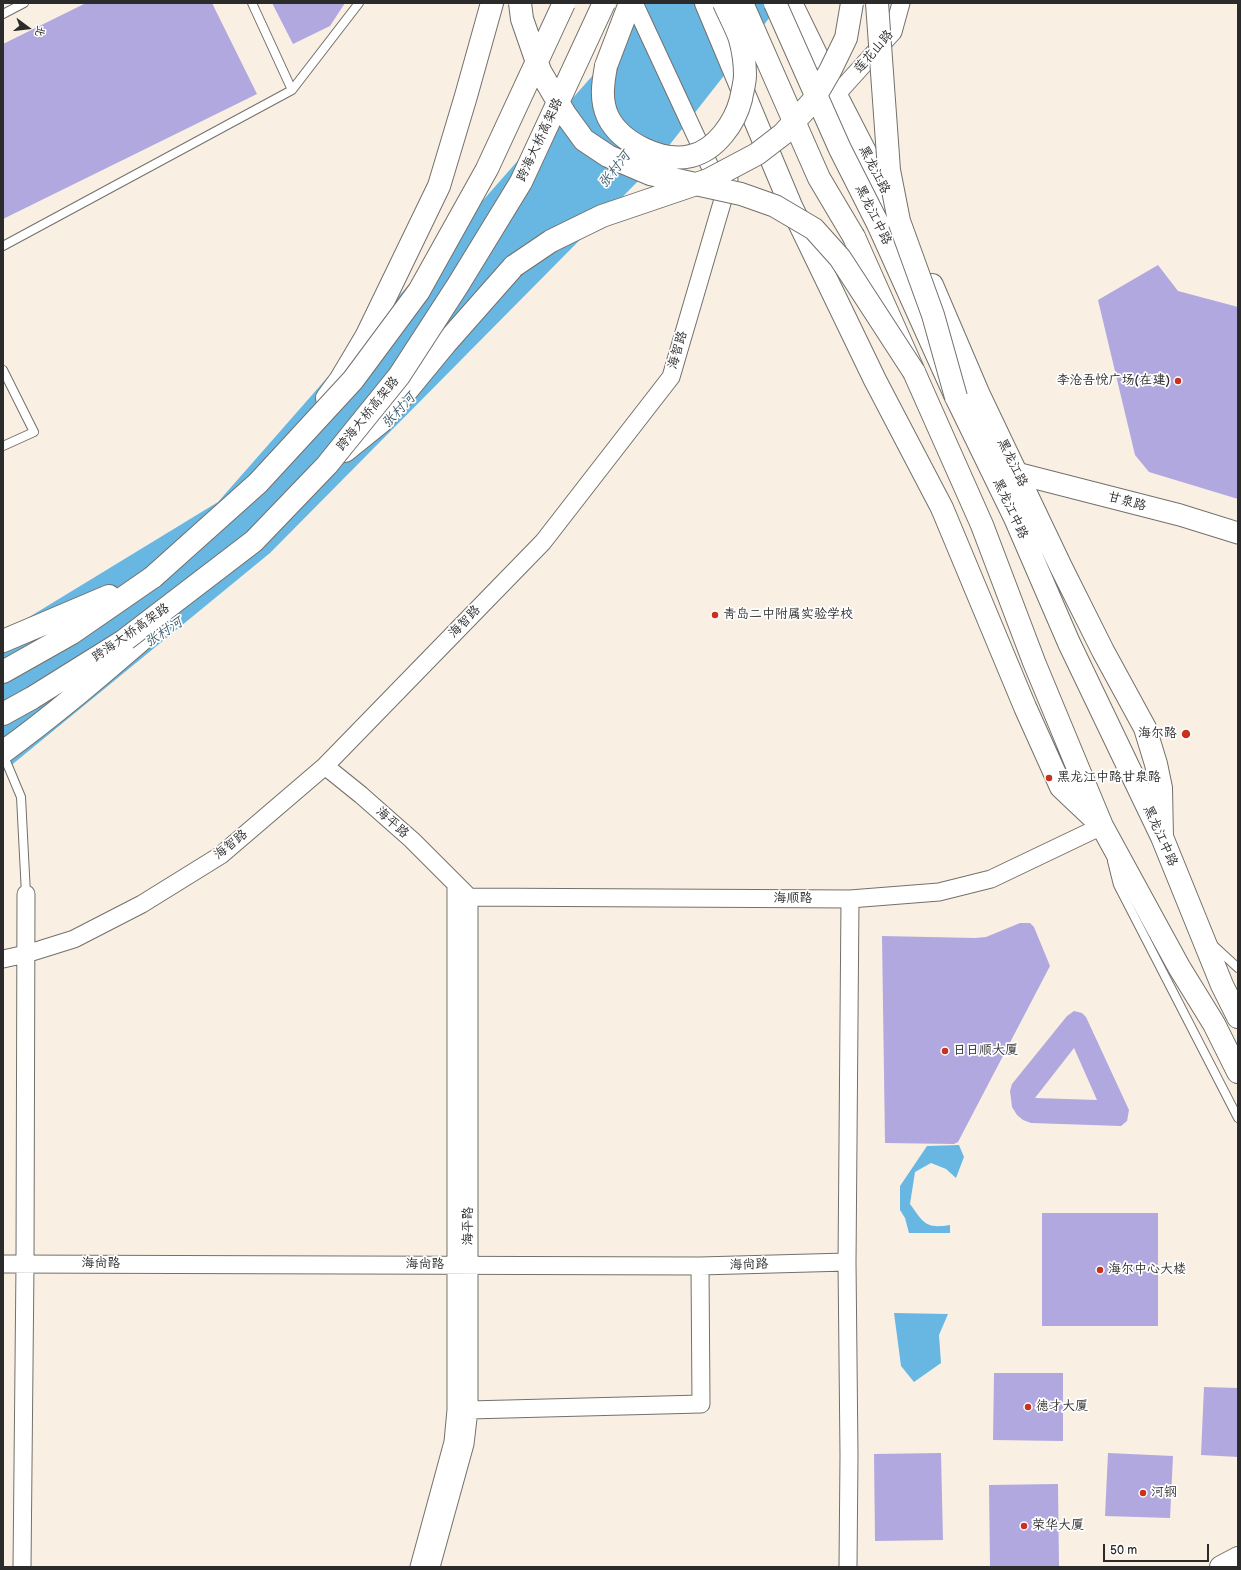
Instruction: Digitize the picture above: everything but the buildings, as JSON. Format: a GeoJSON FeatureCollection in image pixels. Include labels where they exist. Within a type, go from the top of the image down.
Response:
{"type":"FeatureCollection","features":[{"type":"Feature","properties":{"kind":"main road"},"geometry":{"type":"LineString","coordinates":[[295,443],[341,379],[366,337],[439,186],[492,3]]}},
{"type":"Feature","properties":{"kind":"main road"},"geometry":{"type":"LineString","coordinates":[[520,3],[522,19],[540,71],[565,114],[584,140],[608,156],[650,174],[741,194],[775,206],[814,229],[840,258],[914,372]]}},
{"type":"Feature","properties":{"kind":"main road"},"geometry":{"type":"LineString","coordinates":[[3,672],[72,634],[153,577],[258,483],[353,380],[419,291],[487,169],[564,3]]}},
{"type":"Feature","properties":{"kind":"main road","name":"跨海大桥高架路"},"geometry":{"type":"LineString","coordinates":[[3,714],[32,698],[126,639],[254,541],[327,465],[399,376],[458,285],[521,182],[604,3]]}},
{"type":"Feature","properties":{"kind":"main road"},"geometry":{"type":"LineString","coordinates":[[630,3],[606,66],[603,87],[604,103],[608,116],[617,130],[629,140],[653,153],[671,157],[691,156],[709,148],[731,124],[739,108],[745,77],[740,40],[724,3]]}},
{"type":"Feature","properties":{"kind":"main road","name":"黑龙江中路"},"geometry":{"type":"LineString","coordinates":[[706,3],[791,206],[868,366],[942,508],[1025,707],[1061,787],[1102,826]]}},
{"type":"Feature","properties":{"kind":"main road","name":"黑龙江中路"},"geometry":{"type":"LineString","coordinates":[[742,3],[820,178],[854,237],[982,525],[1034,662],[1102,826],[1179,968],[1214,1024],[1238,1072]]}},
{"type":"Feature","properties":{"kind":"main road","name":"黑龙江中路"},"geometry":{"type":"LineString","coordinates":[[775,3],[840,148],[878,224],[956,397],[1015,518],[1069,643],[1162,837],[1222,985],[1238,1017]]}},
{"type":"Feature","properties":{"kind":"main road"},"geometry":{"type":"LineString","coordinates":[[791,3],[836,95]]}},
{"type":"Feature","properties":{"kind":"main road"},"geometry":{"type":"LineString","coordinates":[[327,465],[380,422],[446,343],[514,266],[551,241],[602,216],[708,180],[757,154],[783,134],[812,102],[830,71],[846,38],[852,3]]}},
{"type":"Feature","properties":{"kind":"main road"},"geometry":{"type":"LineString","coordinates":[[877,3],[889,170],[899,221],[933,315],[956,397]]}},
{"type":"Feature","properties":{"kind":"main road","name":"黑龙江路"},"geometry":{"type":"LineString","coordinates":[[836,95],[923,265],[979,395],[1100,645],[1146,728],[1161,788],[1162,837]]}},
{"type":"Feature","properties":{"kind":"main road"},"geometry":{"type":"LineString","coordinates":[[3,753],[40,726],[87,687],[254,541]]}},
{"type":"Feature","properties":{"kind":"main road"},"geometry":{"type":"LineString","coordinates":[[3,641],[153,577]]}},
{"type":"Feature","properties":{"kind":"main road"},"geometry":{"type":"LineString","coordinates":[[1221,1567],[1238,1558]]}},
{"type":"Feature","properties":{"kind":"street"},"geometry":{"type":"LineString","coordinates":[[634,3],[724,196]]}},
{"type":"Feature","properties":{"kind":"street","name":"莲花山路"},"geometry":{"type":"LineString","coordinates":[[762,136],[836,95],[893,32],[902,3]]}},
{"type":"Feature","properties":{"kind":"street","name":"海智路"},"geometry":{"type":"LineString","coordinates":[[3,959],[26,954],[74,939],[142,904],[221,855],[325,766],[543,542],[670,377],[729,179],[762,136]]}},
{"type":"Feature","properties":{"kind":"street","name":"甘泉路"},"geometry":{"type":"LineString","coordinates":[[1016,473],[1180,515],[1238,533]]}},
{"type":"Feature","properties":{"kind":"street","name":"海平路"},"geometry":{"type":"LineString","coordinates":[[325,766],[361,795],[412,840],[469,897],[462,1265],[456,1410],[453,1442],[418,1567]]}},
{"type":"Feature","properties":{"kind":"street","name":"海顺路"},"geometry":{"type":"LineString","coordinates":[[469,897],[850,899],[939,892],[991,879],[1102,826]]}},
{"type":"Feature","properties":{"kind":"street","name":"海平路"},"geometry":{"type":"LineString","coordinates":[[431,1567],[465,1444],[469,1410],[462,1265],[456,885]]}},
{"type":"Feature","properties":{"kind":"street"},"geometry":{"type":"LineString","coordinates":[[22,1567],[26,894]]}},
{"type":"Feature","properties":{"kind":"street"},"geometry":{"type":"LineString","coordinates":[[848,1567],[849,1448],[847,1262],[850,899]]}},
{"type":"Feature","properties":{"kind":"street","name":"海尚路"},"geometry":{"type":"LineString","coordinates":[[3,1264],[700,1266],[847,1262]]}},
{"type":"Feature","properties":{"kind":"street"},"geometry":{"type":"LineString","coordinates":[[469,1410],[701,1404],[700,1266]]}},
{"type":"Feature","properties":{"kind":"lane"},"geometry":{"type":"LineString","coordinates":[[3,14],[24,3]]}},
{"type":"Feature","properties":{"kind":"lane"},"geometry":{"type":"LineString","coordinates":[[252,3],[292,90]]}},
{"type":"Feature","properties":{"kind":"lane"},"geometry":{"type":"LineString","coordinates":[[3,246],[292,90],[359,3]]}},
{"type":"Feature","properties":{"kind":"lane"},"geometry":{"type":"LineString","coordinates":[[3,370],[34,432],[3,446]]}},
{"type":"Feature","properties":{"kind":"lane"},"geometry":{"type":"LineString","coordinates":[[3,753],[21,797],[26,894]]}},
{"type":"Feature","properties":{"kind":"lane"},"geometry":{"type":"LineString","coordinates":[[1102,826],[1118,885],[1238,1118]]}},
{"type":"Feature","properties":{"kind":"lane"},"geometry":{"type":"LineString","coordinates":[[1202,935],[1238,968]]}},
{"type":"Feature","properties":{"kind":"water","name":"张村河"},"geometry":{"type":"Polygon","coordinates":[[[639,3],[781,3],[653,166],[270,553],[3,772],[3,633],[218,502],[615,50],[639,3]]]}},
{"type":"Feature","properties":{"kind":"water"},"geometry":{"type":"Polygon","coordinates":[[[959,1145],[964,1157],[956,1178],[946,1169],[931,1163],[915,1172],[910,1204],[926,1223],[935,1226],[950,1225],[950,1233],[909,1233],[905,1218],[900,1210],[900,1186],[927,1146],[959,1145]]]}},
{"type":"Feature","properties":{"kind":"water"},"geometry":{"type":"Polygon","coordinates":[[[894,1313],[948,1314],[939,1335],[941,1363],[914,1382],[901,1366],[894,1313]]]}},
{"type":"Feature","properties":{"kind":"place","name":"李沧吾悦广场(在建)"},"geometry":{"type":"Point","coordinates":[1178,381]}},
{"type":"Feature","properties":{"kind":"place","name":"青岛二中附属实验学校"},"geometry":{"type":"Point","coordinates":[715,615]}},
{"type":"Feature","properties":{"kind":"place","name":"海尔路"},"geometry":{"type":"Point","coordinates":[1186,734]}},
{"type":"Feature","properties":{"kind":"place","name":"黑龙江中路甘泉路"},"geometry":{"type":"Point","coordinates":[1049,778]}},
{"type":"Feature","properties":{"kind":"place","name":"日日顺大厦"},"geometry":{"type":"Point","coordinates":[945,1051]}},
{"type":"Feature","properties":{"kind":"place","name":"海尔中心大楼"},"geometry":{"type":"Point","coordinates":[1100,1270]}},
{"type":"Feature","properties":{"kind":"place","name":"德才大厦"},"geometry":{"type":"Point","coordinates":[1028,1407]}},
{"type":"Feature","properties":{"kind":"place","name":"河钢"},"geometry":{"type":"Point","coordinates":[1143,1493]}},
{"type":"Feature","properties":{"kind":"place","name":"荣华大厦"},"geometry":{"type":"Point","coordinates":[1024,1526]}}]}
